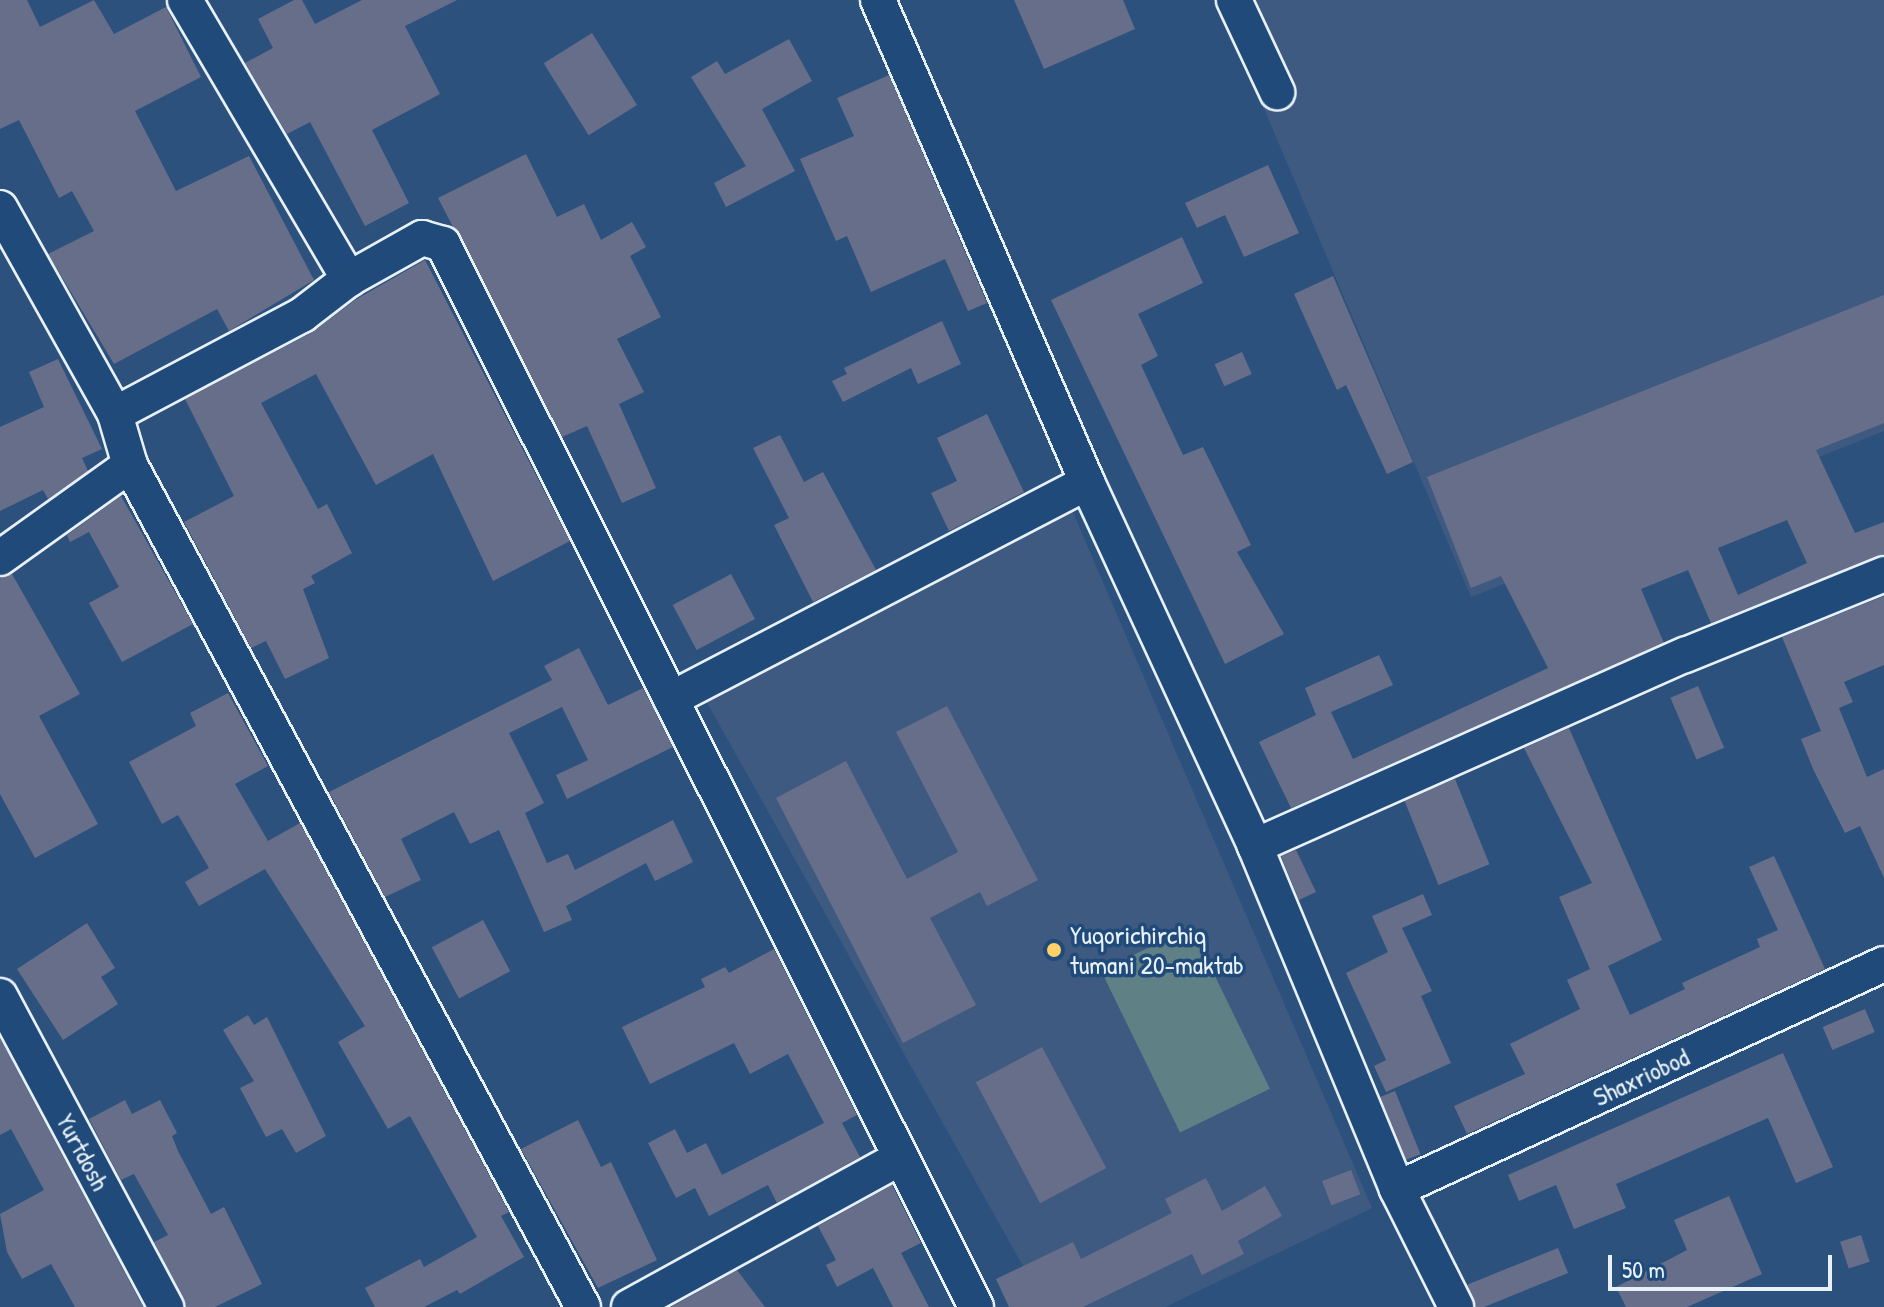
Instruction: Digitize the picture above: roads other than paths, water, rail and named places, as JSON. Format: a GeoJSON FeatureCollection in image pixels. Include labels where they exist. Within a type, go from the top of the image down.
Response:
{"type":"FeatureCollection","features":[{"type":"Feature","properties":{"kind":"street"},"geometry":{"type":"LineString","coordinates":[[185,0],[349,279]]}},
{"type":"Feature","properties":{"kind":"street"},"geometry":{"type":"LineString","coordinates":[[878,0],[1087,482],[1255,846],[1397,1189],[1456,1307]]}},
{"type":"Feature","properties":{"kind":"street"},"geometry":{"type":"LineString","coordinates":[[1234,0],[1277,92]]}},
{"type":"Feature","properties":{"kind":"street"},"geometry":{"type":"LineString","coordinates":[[0,208],[115,414],[130,465],[583,1307]]}},
{"type":"Feature","properties":{"kind":"street"},"geometry":{"type":"LineString","coordinates":[[115,414],[302,315],[349,279],[422,238],[443,244],[976,1307]]}},
{"type":"Feature","properties":{"kind":"street"},"geometry":{"type":"LineString","coordinates":[[0,558],[130,465]]}},
{"type":"Feature","properties":{"kind":"street"},"geometry":{"type":"LineString","coordinates":[[671,699],[1087,482]]}},
{"type":"Feature","properties":{"kind":"street"},"geometry":{"type":"LineString","coordinates":[[1255,846],[1685,655],[1884,574]]}},
{"type":"Feature","properties":{"kind":"street","name":"Shaxriobod"},"geometry":{"type":"LineString","coordinates":[[1397,1189],[1884,964]]}},
{"type":"Feature","properties":{"kind":"street","name":"Yurtdosh"},"geometry":{"type":"LineString","coordinates":[[0,996],[166,1307]]}},
{"type":"Feature","properties":{"kind":"street"},"geometry":{"type":"LineString","coordinates":[[629,1307],[900,1158]]}},
{"type":"Feature","properties":{"kind":"place","name":"Yuqorichirchiq tumani 20-maktab"},"geometry":{"type":"Point","coordinates":[1054,950]}}]}
